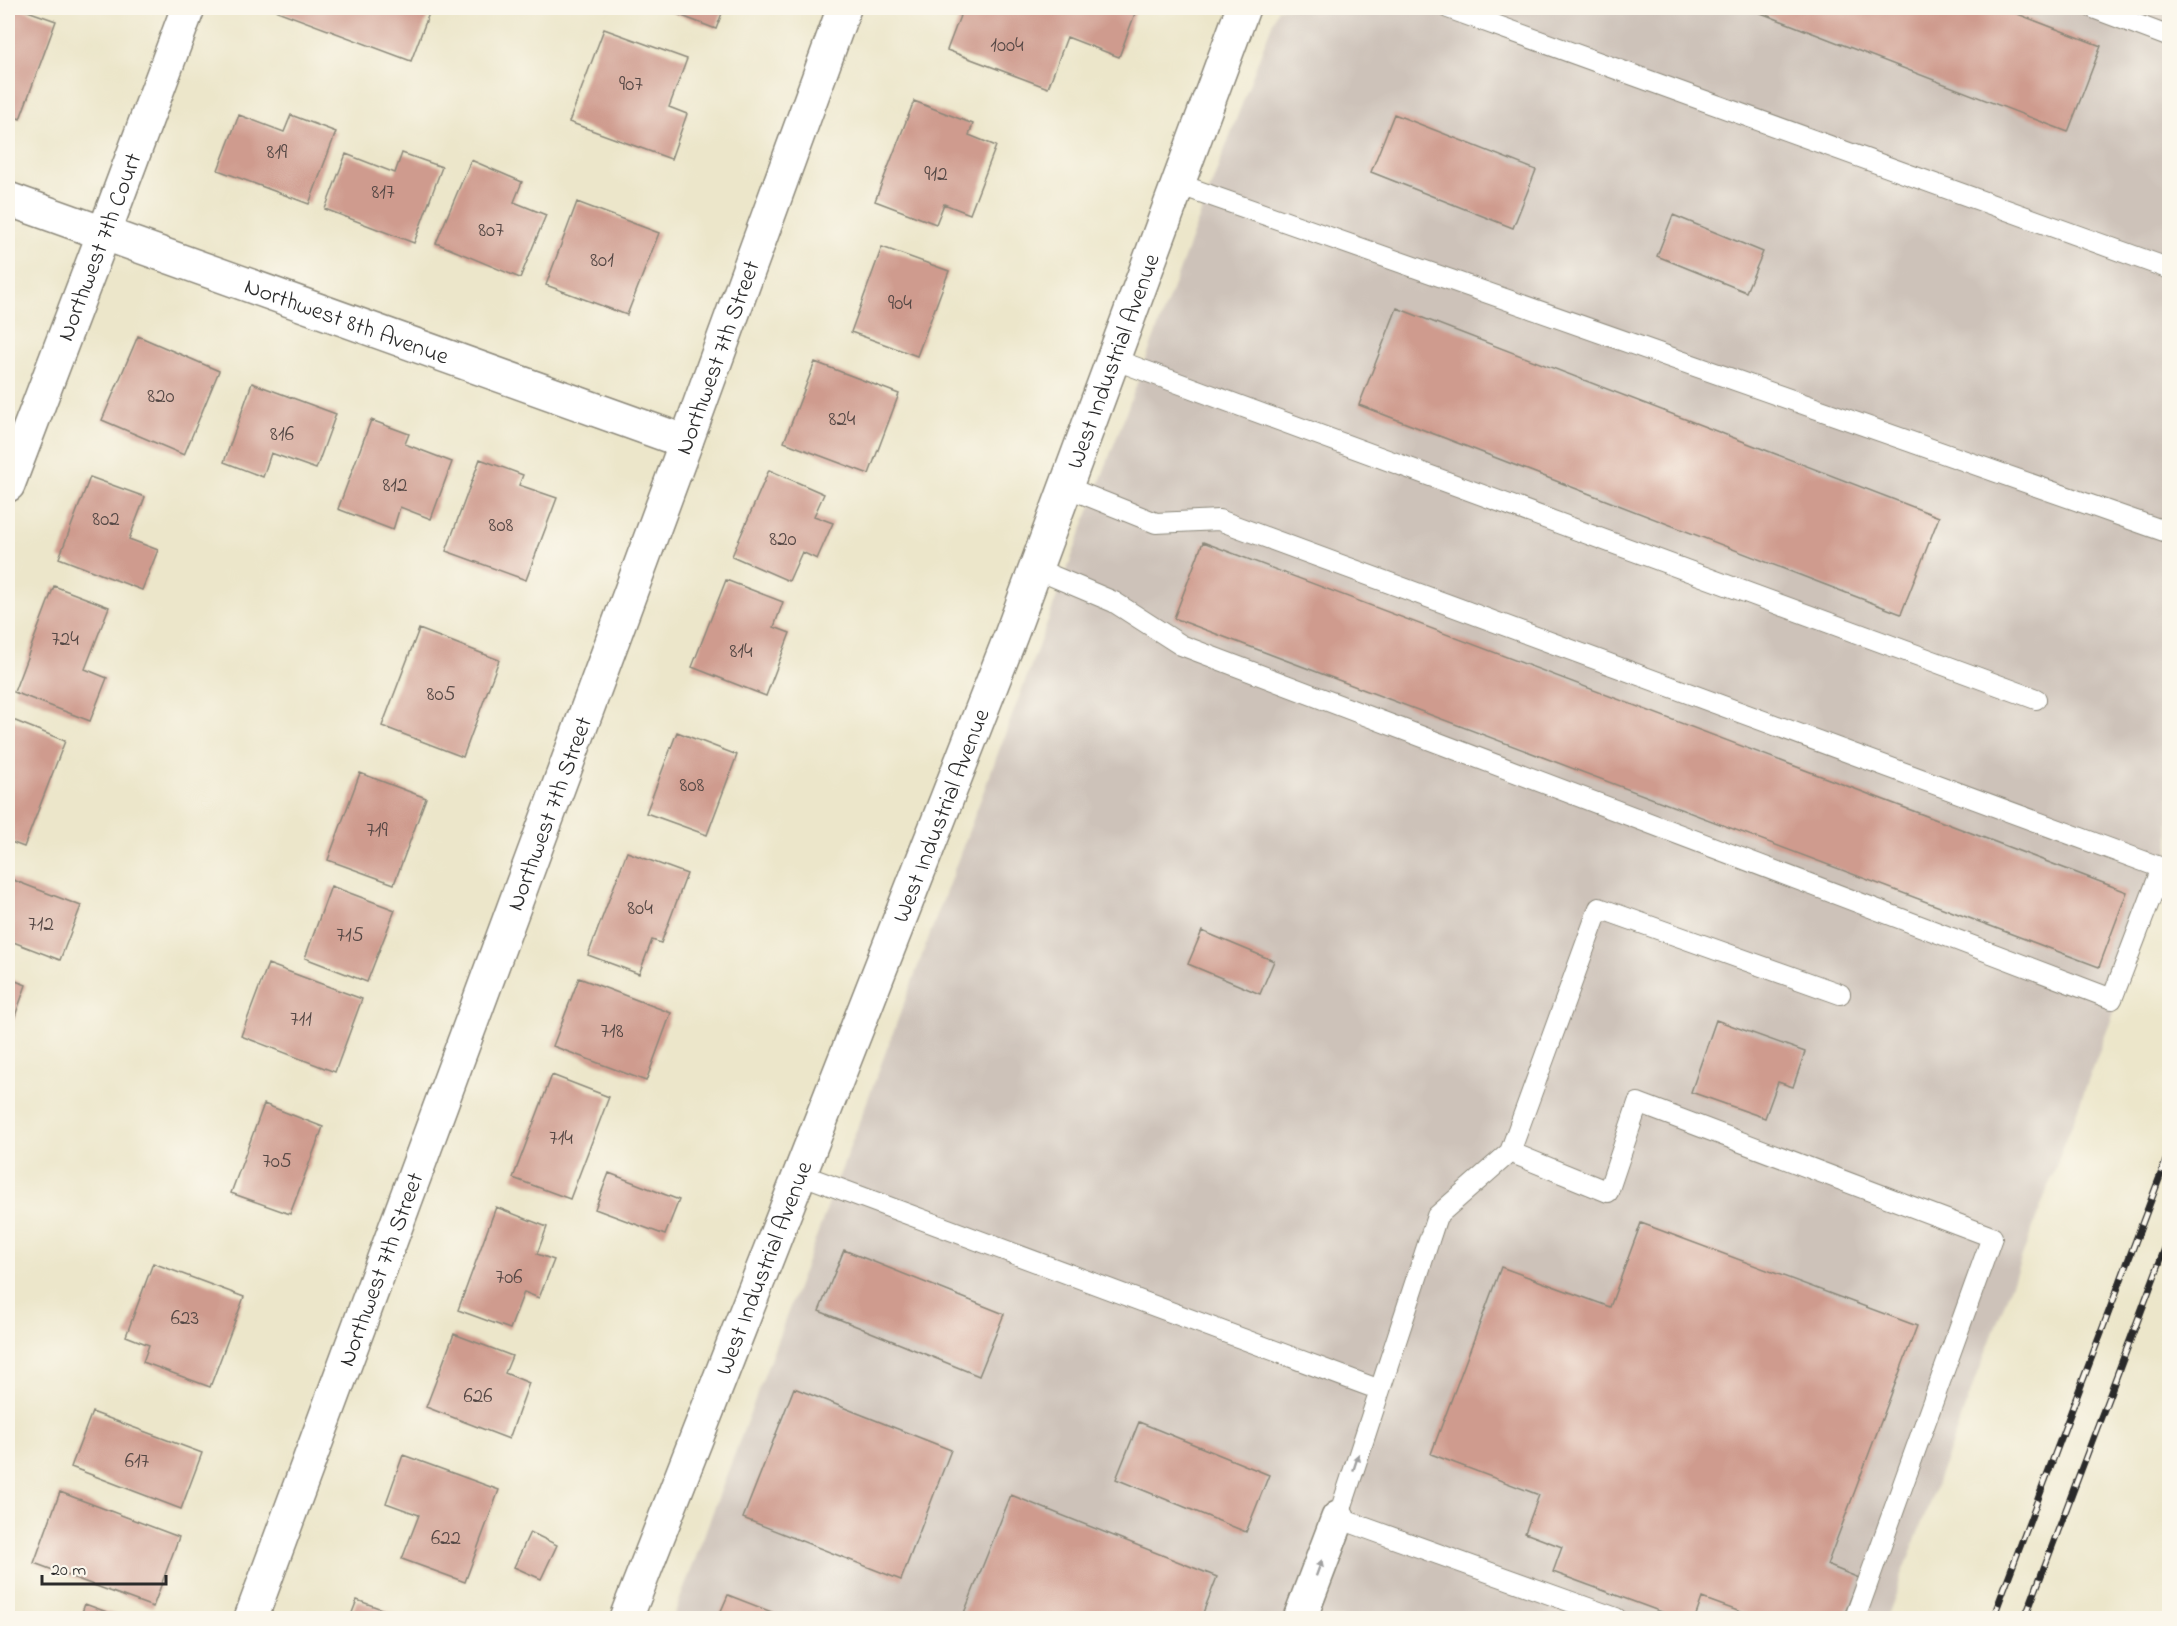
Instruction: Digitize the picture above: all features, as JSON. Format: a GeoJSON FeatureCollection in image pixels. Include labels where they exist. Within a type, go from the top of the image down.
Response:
{"type":"FeatureCollection","features":[{"type":"Feature","properties":{"kind":"street","name":"Northwest 7th Court"},"geometry":{"type":"LineString","coordinates":[[8,485],[188,8]]}},
{"type":"Feature","properties":{"kind":"street","name":"Northwest 7th Street"},"geometry":{"type":"LineString","coordinates":[[250,1618],[686,442],[844,8]]}},
{"type":"Feature","properties":{"kind":"street","name":"West Industrial Avenue"},"geometry":{"type":"LineString","coordinates":[[626,1618],[1035,569],[1243,8]]}},
{"type":"Feature","properties":{"kind":"street","name":"Northwest 8th Avenue"},"geometry":{"type":"LineString","coordinates":[[8,198],[686,442]]}},
{"type":"Feature","properties":{"kind":"street"},"geometry":{"type":"LineString","coordinates":[[1300,1618],[1338,1518]]}},
{"type":"Feature","properties":{"kind":"lane"},"geometry":{"type":"LineString","coordinates":[[1448,8],[2169,269]]}},
{"type":"Feature","properties":{"kind":"lane"},"geometry":{"type":"LineString","coordinates":[[2093,8],[2169,37]]}},
{"type":"Feature","properties":{"kind":"lane"},"geometry":{"type":"LineString","coordinates":[[1178,184],[2167,532]]}},
{"type":"Feature","properties":{"kind":"lane"},"geometry":{"type":"LineString","coordinates":[[1113,359],[2036,699]]}},
{"type":"Feature","properties":{"kind":"lane"},"geometry":{"type":"LineString","coordinates":[[1035,569],[1114,602],[1181,645],[2112,999],[2162,868],[1219,520],[1156,523],[1066,487]]}},
{"type":"Feature","properties":{"kind":"lane"},"geometry":{"type":"LineString","coordinates":[[1616,1618],[1338,1518],[1437,1216],[1510,1152],[1599,908],[1840,994]]}},
{"type":"Feature","properties":{"kind":"lane"},"geometry":{"type":"LineString","coordinates":[[1510,1152],[1608,1192],[1638,1103],[1992,1237],[1855,1618]]}},
{"type":"Feature","properties":{"kind":"lane"},"geometry":{"type":"LineString","coordinates":[[800,1173],[1380,1390]]}},
{"type":"Feature","properties":{"kind":"shaded area"},"geometry":{"type":"Polygon","coordinates":[[[1278,8],[2169,8],[2169,866],[1886,1618],[673,1618],[1278,8]]]}},
{"type":"Feature","properties":{"kind":"building"},"geometry":{"type":"Polygon","coordinates":[[[8,8],[19,8],[56,21],[20,119],[8,114],[8,8]]]}},
{"type":"Feature","properties":{"kind":"building"},"geometry":{"type":"Polygon","coordinates":[[[279,8],[431,8],[411,61],[277,11],[279,8]]]}},
{"type":"Feature","properties":{"kind":"building"},"geometry":{"type":"Polygon","coordinates":[[[661,8],[724,8],[716,29],[661,8]]]}},
{"type":"Feature","properties":{"kind":"building"},"geometry":{"type":"Polygon","coordinates":[[[963,8],[1137,8],[1119,57],[1067,37],[1048,88],[947,50],[963,8]]]}},
{"type":"Feature","properties":{"kind":"building"},"geometry":{"type":"Polygon","coordinates":[[[1748,8],[2002,8],[2101,46],[2068,132],[1748,8]]]}},
{"type":"Feature","properties":{"kind":"building"},"geometry":{"type":"Polygon","coordinates":[[[604,29],[687,59],[669,107],[687,114],[671,159],[569,122],[604,29]]]}},
{"type":"Feature","properties":{"kind":"building"},"geometry":{"type":"Polygon","coordinates":[[[914,101],[973,124],[969,135],[996,146],[970,214],[944,204],[936,224],[875,201],[914,101]]]}},
{"type":"Feature","properties":{"kind":"building"},"geometry":{"type":"Polygon","coordinates":[[[1394,114],[1536,170],[1513,228],[1371,172],[1394,114]]]}},
{"type":"Feature","properties":{"kind":"building"},"geometry":{"type":"Polygon","coordinates":[[[239,115],[284,132],[291,115],[336,132],[309,204],[218,170],[239,115]]]}},
{"type":"Feature","properties":{"kind":"building"},"geometry":{"type":"Polygon","coordinates":[[[402,153],[442,167],[414,243],[325,209],[346,154],[395,173],[402,153]]]}},
{"type":"Feature","properties":{"kind":"building"},"geometry":{"type":"Polygon","coordinates":[[[471,160],[522,182],[514,202],[546,215],[520,278],[436,243],[471,160]]]}},
{"type":"Feature","properties":{"kind":"building"},"geometry":{"type":"Polygon","coordinates":[[[577,202],[659,233],[627,315],[546,285],[577,202]]]}},
{"type":"Feature","properties":{"kind":"building"},"geometry":{"type":"Polygon","coordinates":[[[1673,215],[1763,252],[1746,292],[1657,256],[1673,215]]]}},
{"type":"Feature","properties":{"kind":"building"},"geometry":{"type":"Polygon","coordinates":[[[882,247],[949,271],[917,356],[851,332],[882,247]]]}},
{"type":"Feature","properties":{"kind":"building"},"geometry":{"type":"Polygon","coordinates":[[[1397,308],[1939,517],[1901,614],[1359,405],[1397,308]]]}},
{"type":"Feature","properties":{"kind":"building"},"geometry":{"type":"Polygon","coordinates":[[[138,336],[219,371],[184,455],[102,420],[138,336]]]}},
{"type":"Feature","properties":{"kind":"building"},"geometry":{"type":"Polygon","coordinates":[[[815,362],[899,394],[869,474],[784,442],[815,362]]]}},
{"type":"Feature","properties":{"kind":"building"},"geometry":{"type":"Polygon","coordinates":[[[252,383],[336,414],[316,469],[271,453],[263,477],[224,462],[252,383]]]}},
{"type":"Feature","properties":{"kind":"building"},"geometry":{"type":"Polygon","coordinates":[[[371,420],[409,434],[405,444],[452,462],[431,519],[400,507],[393,530],[338,509],[371,420]]]}},
{"type":"Feature","properties":{"kind":"building"},"geometry":{"type":"Polygon","coordinates":[[[480,459],[523,475],[519,485],[557,498],[526,580],[446,551],[480,459]]]}},
{"type":"Feature","properties":{"kind":"building"},"geometry":{"type":"Polygon","coordinates":[[[769,470],[824,494],[814,516],[833,523],[817,559],[802,552],[789,581],[732,556],[769,470]]]}},
{"type":"Feature","properties":{"kind":"building"},"geometry":{"type":"Polygon","coordinates":[[[90,477],[145,497],[129,539],[158,550],[142,590],[59,558],[90,477]]]}},
{"type":"Feature","properties":{"kind":"building"},"geometry":{"type":"Polygon","coordinates":[[[1203,542],[2127,892],[2099,967],[1174,618],[1203,542]]]}},
{"type":"Feature","properties":{"kind":"building"},"geometry":{"type":"Polygon","coordinates":[[[726,580],[783,602],[774,627],[790,633],[766,696],[692,667],[726,580]]]}},
{"type":"Feature","properties":{"kind":"building"},"geometry":{"type":"Polygon","coordinates":[[[54,586],[109,607],[85,669],[107,678],[90,721],[14,692],[54,586]]]}},
{"type":"Feature","properties":{"kind":"building"},"geometry":{"type":"Polygon","coordinates":[[[419,629],[499,660],[463,757],[382,726],[419,629]]]}},
{"type":"Feature","properties":{"kind":"building"},"geometry":{"type":"Polygon","coordinates":[[[8,718],[65,741],[24,847],[8,841],[8,718]]]}},
{"type":"Feature","properties":{"kind":"building"},"geometry":{"type":"Polygon","coordinates":[[[677,732],[737,755],[707,835],[646,813],[677,732]]]}},
{"type":"Feature","properties":{"kind":"building"},"geometry":{"type":"Polygon","coordinates":[[[360,773],[426,798],[394,884],[328,860],[360,773]]]}},
{"type":"Feature","properties":{"kind":"building"},"geometry":{"type":"Polygon","coordinates":[[[627,852],[687,874],[661,943],[652,940],[639,974],[588,955],[627,852]]]}},
{"type":"Feature","properties":{"kind":"building"},"geometry":{"type":"Polygon","coordinates":[[[8,878],[81,906],[60,960],[8,940],[8,878]]]}},
{"type":"Feature","properties":{"kind":"building"},"geometry":{"type":"Polygon","coordinates":[[[331,886],[395,910],[367,982],[305,958],[331,886]]]}},
{"type":"Feature","properties":{"kind":"building"},"geometry":{"type":"Polygon","coordinates":[[[1202,931],[1274,961],[1260,994],[1188,964],[1202,931]]]}},
{"type":"Feature","properties":{"kind":"building"},"geometry":{"type":"Polygon","coordinates":[[[268,964],[362,999],[335,1072],[241,1036],[268,964]]]}},
{"type":"Feature","properties":{"kind":"building"},"geometry":{"type":"Polygon","coordinates":[[[8,978],[26,985],[8,1036],[8,978]]]}},
{"type":"Feature","properties":{"kind":"building"},"geometry":{"type":"Polygon","coordinates":[[[579,978],[671,1013],[646,1081],[553,1046],[579,978]]]}},
{"type":"Feature","properties":{"kind":"building"},"geometry":{"type":"Polygon","coordinates":[[[1716,1020],[1805,1052],[1793,1087],[1778,1082],[1765,1118],[1691,1092],[1716,1020]]]}},
{"type":"Feature","properties":{"kind":"building"},"geometry":{"type":"Polygon","coordinates":[[[552,1075],[609,1097],[570,1199],[513,1178],[552,1075]]]}},
{"type":"Feature","properties":{"kind":"building"},"geometry":{"type":"Polygon","coordinates":[[[264,1104],[323,1127],[290,1214],[231,1193],[264,1104]]]}},
{"type":"Feature","properties":{"kind":"building"},"geometry":{"type":"Polygon","coordinates":[[[609,1173],[679,1200],[665,1235],[595,1209],[609,1173]]]}},
{"type":"Feature","properties":{"kind":"building"},"geometry":{"type":"Polygon","coordinates":[[[496,1207],[547,1227],[537,1254],[554,1260],[539,1298],[524,1292],[510,1329],[458,1310],[496,1207]]]}},
{"type":"Feature","properties":{"kind":"building"},"geometry":{"type":"Polygon","coordinates":[[[1641,1223],[1917,1326],[1827,1565],[1859,1578],[1843,1618],[1757,1618],[1702,1598],[1695,1618],[1678,1618],[1553,1572],[1562,1547],[1525,1533],[1539,1495],[1431,1454],[1501,1267],[1610,1307],[1641,1223]]]}},
{"type":"Feature","properties":{"kind":"building"},"geometry":{"type":"Polygon","coordinates":[[[844,1250],[1004,1314],[979,1376],[819,1311],[844,1250]]]}},
{"type":"Feature","properties":{"kind":"building"},"geometry":{"type":"Polygon","coordinates":[[[153,1263],[244,1297],[210,1387],[143,1362],[149,1345],[126,1336],[153,1263]]]}},
{"type":"Feature","properties":{"kind":"building"},"geometry":{"type":"Polygon","coordinates":[[[454,1334],[512,1356],[505,1373],[529,1383],[509,1439],[426,1407],[454,1334]]]}},
{"type":"Feature","properties":{"kind":"building"},"geometry":{"type":"Polygon","coordinates":[[[794,1388],[951,1450],[901,1580],[743,1518],[794,1388]]]}},
{"type":"Feature","properties":{"kind":"building"},"geometry":{"type":"Polygon","coordinates":[[[92,1412],[202,1453],[181,1509],[71,1467],[92,1412]]]}},
{"type":"Feature","properties":{"kind":"building"},"geometry":{"type":"Polygon","coordinates":[[[1139,1422],[1269,1475],[1246,1532],[1116,1479],[1139,1422]]]}},
{"type":"Feature","properties":{"kind":"building"},"geometry":{"type":"Polygon","coordinates":[[[403,1455],[499,1490],[465,1582],[402,1559],[419,1515],[386,1503],[403,1455]]]}},
{"type":"Feature","properties":{"kind":"building"},"geometry":{"type":"Polygon","coordinates":[[[60,1492],[179,1537],[153,1607],[34,1563],[60,1492]]]}},
{"type":"Feature","properties":{"kind":"building"},"geometry":{"type":"Polygon","coordinates":[[[1011,1495],[1217,1577],[1201,1618],[962,1618],[1011,1495]]]}},
{"type":"Feature","properties":{"kind":"building"},"geometry":{"type":"Polygon","coordinates":[[[530,1532],[557,1545],[541,1579],[514,1567],[530,1532]]]}},
{"type":"Feature","properties":{"kind":"building"},"geometry":{"type":"Polygon","coordinates":[[[728,1595],[787,1618],[718,1618],[728,1595]]]}},
{"type":"Feature","properties":{"kind":"building"},"geometry":{"type":"Polygon","coordinates":[[[357,1600],[406,1618],[350,1618],[357,1600]]]}},
{"type":"Feature","properties":{"kind":"building"},"geometry":{"type":"Polygon","coordinates":[[[85,1604],[123,1618],[80,1618],[85,1604]]]}},
{"type":"Feature","properties":{"kind":"railway"},"geometry":{"type":"LineString","coordinates":[[1993,1618],[2170,1150]]}},
{"type":"Feature","properties":{"kind":"railway"},"geometry":{"type":"LineString","coordinates":[[2025,1618],[2170,1235]]}}]}
